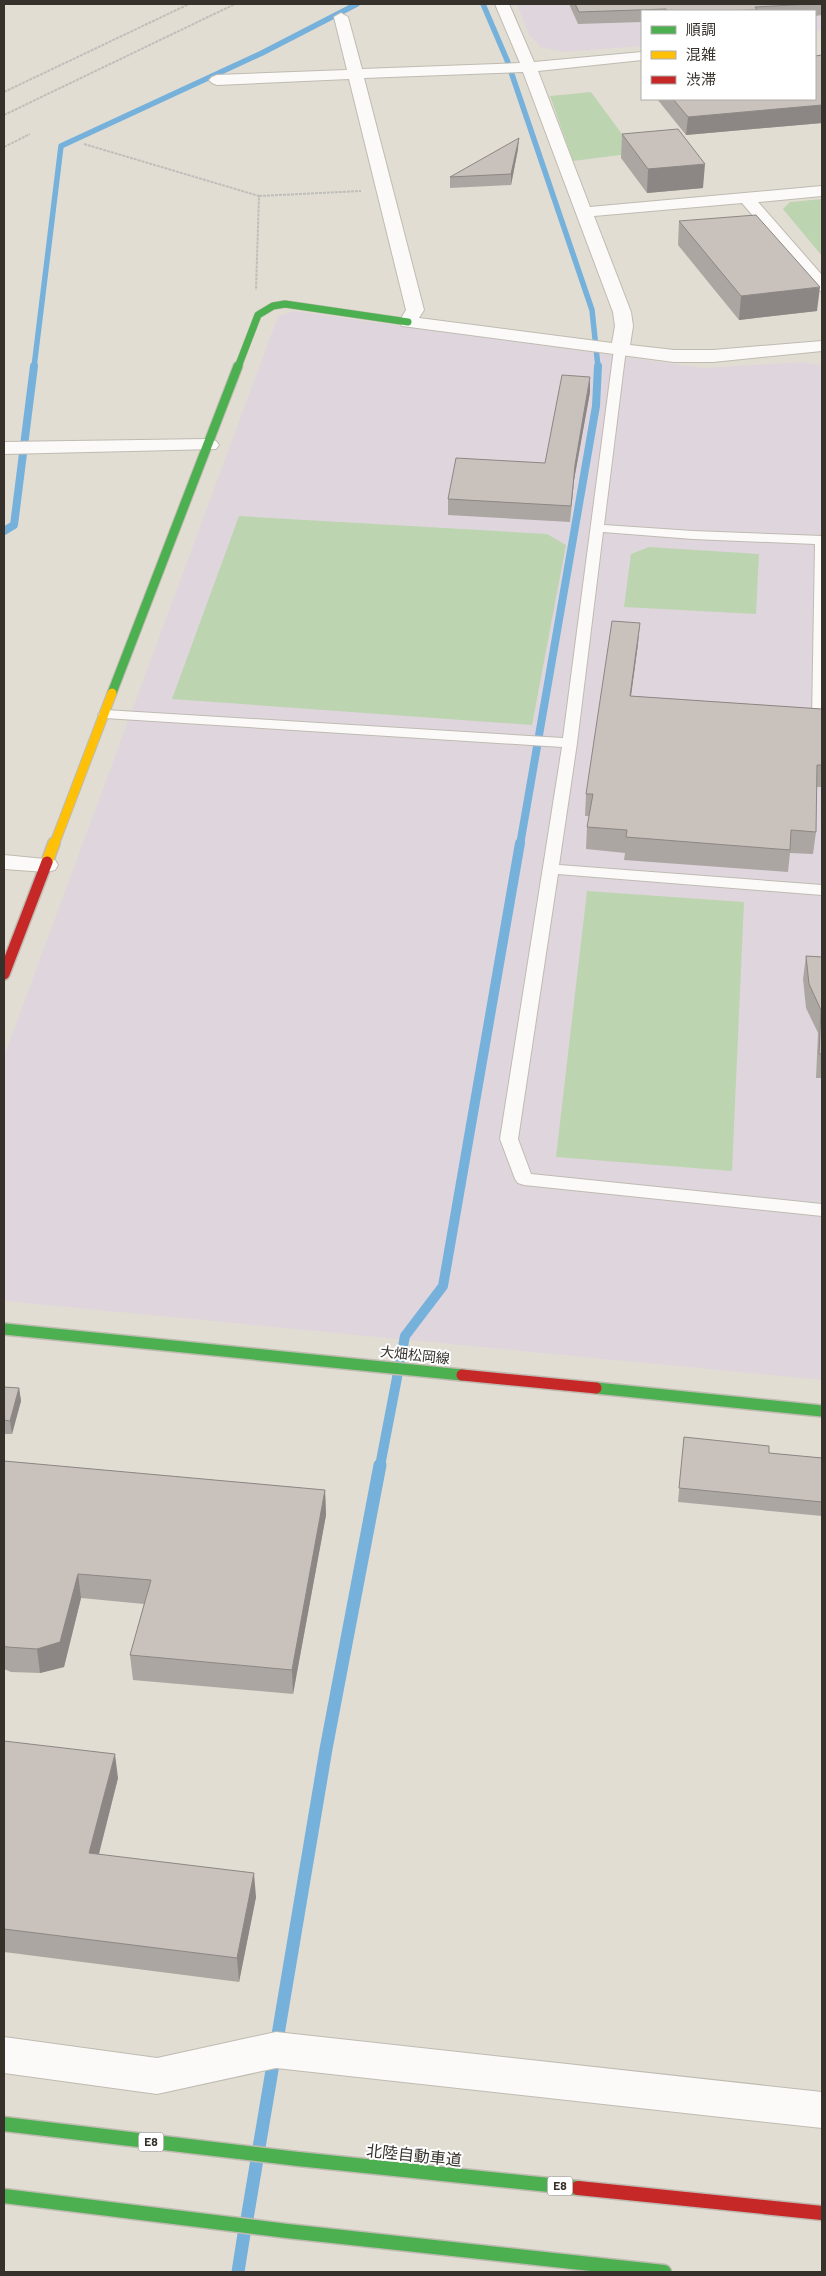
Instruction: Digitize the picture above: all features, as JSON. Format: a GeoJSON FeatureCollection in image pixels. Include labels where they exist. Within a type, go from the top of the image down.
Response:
{"type":"FeatureCollection","features":[{"type":"Feature","properties":{"kind":"main road"},"geometry":{"type":"LineString","coordinates":[[4,974],[258,316],[273,306],[285,304],[408,322]]}},
{"type":"Feature","properties":{"kind":"main road","name":"大畑松岡線"},"geometry":{"type":"LineString","coordinates":[[4,1329],[822,1412]]}},
{"type":"Feature","properties":{"kind":"main road","name":"北陸自動車道"},"geometry":{"type":"LineString","coordinates":[[4,2124],[298,2159],[822,2214]]}},
{"type":"Feature","properties":{"kind":"main road"},"geometry":{"type":"LineString","coordinates":[[4,2196],[287,2231],[664,2272]]}},
{"type":"Feature","properties":{"kind":"street"},"geometry":{"type":"LineString","coordinates":[[502,4],[530,66],[622,312],[624,326],[620,349]]}},
{"type":"Feature","properties":{"kind":"street"},"geometry":{"type":"LineString","coordinates":[[340,18],[415,310],[408,322],[674,356],[713,356],[822,346]]}},
{"type":"Feature","properties":{"kind":"street"},"geometry":{"type":"LineString","coordinates":[[217,80],[530,66],[641,56]]}},
{"type":"Feature","properties":{"kind":"street"},"geometry":{"type":"LineString","coordinates":[[585,212],[822,192]]}},
{"type":"Feature","properties":{"kind":"street"},"geometry":{"type":"LineString","coordinates":[[747,199],[822,286]]}},
{"type":"Feature","properties":{"kind":"street"},"geometry":{"type":"LineString","coordinates":[[4,448],[208,446]]}},
{"type":"Feature","properties":{"kind":"street"},"geometry":{"type":"LineString","coordinates":[[4,862],[46,865]]}},
{"type":"Feature","properties":{"kind":"street"},"geometry":{"type":"LineString","coordinates":[[4,2055],[158,2076],[276,2050],[822,2110]]}},
{"type":"Feature","properties":{"kind":"lane"},"geometry":{"type":"LineString","coordinates":[[620,349],[570,743],[509,1139],[524,1180],[822,1210]]}},
{"type":"Feature","properties":{"kind":"lane"},"geometry":{"type":"LineString","coordinates":[[597,528],[693,536],[822,540],[819,720]]}},
{"type":"Feature","properties":{"kind":"lane"},"geometry":{"type":"LineString","coordinates":[[105,714],[570,743]]}},
{"type":"Feature","properties":{"kind":"lane"},"geometry":{"type":"LineString","coordinates":[[551,869],[822,890]]}},
{"type":"Feature","properties":{"kind":"path"},"geometry":{"type":"LineString","coordinates":[[4,92],[189,4]]}},
{"type":"Feature","properties":{"kind":"path"},"geometry":{"type":"LineString","coordinates":[[4,115],[235,4]]}},
{"type":"Feature","properties":{"kind":"path"},"geometry":{"type":"LineString","coordinates":[[4,147],[30,134]]}},
{"type":"Feature","properties":{"kind":"path"},"geometry":{"type":"LineString","coordinates":[[84,144],[259,196],[385,190]]}},
{"type":"Feature","properties":{"kind":"path"},"geometry":{"type":"LineString","coordinates":[[255,323],[259,196]]}},
{"type":"Feature","properties":{"kind":"shaded area"},"geometry":{"type":"Polygon","coordinates":[[[517,4],[822,4],[822,30],[816,31],[816,10],[641,10],[641,46],[565,52],[540,47],[528,33],[517,4]]]}},
{"type":"Feature","properties":{"kind":"shaded area"},"geometry":{"type":"Polygon","coordinates":[[[294,311],[704,368],[801,362],[822,365],[822,1380],[4,1301],[4,1056],[278,316],[294,311]]]}},
{"type":"Feature","properties":{"kind":"green space"},"geometry":{"type":"Polygon","coordinates":[[[591,92],[636,153],[573,161],[550,96],[591,92]]]}},
{"type":"Feature","properties":{"kind":"green space"},"geometry":{"type":"Polygon","coordinates":[[[822,199],[822,256],[783,209],[790,202],[822,199]]]}},
{"type":"Feature","properties":{"kind":"green space"},"geometry":{"type":"Polygon","coordinates":[[[239,516],[547,534],[566,545],[532,725],[172,699],[239,516]]]}},
{"type":"Feature","properties":{"kind":"green space"},"geometry":{"type":"Polygon","coordinates":[[[649,547],[759,554],[756,614],[624,607],[631,554],[649,547]]]}},
{"type":"Feature","properties":{"kind":"green space"},"geometry":{"type":"Polygon","coordinates":[[[587,891],[744,902],[732,1171],[556,1157],[587,891]]]}},
{"type":"Feature","properties":{"kind":"building"},"geometry":{"type":"Polygon","coordinates":[[[575,4],[811,4],[755,7],[757,10],[666,9],[579,12],[575,4]]]}},
{"type":"Feature","properties":{"kind":"building"},"geometry":{"type":"Polygon","coordinates":[[[822,55],[822,105],[688,117],[674,100],[816,100],[816,56],[822,55]]]}},
{"type":"Feature","properties":{"kind":"building"},"geometry":{"type":"Polygon","coordinates":[[[678,129],[705,164],[648,169],[622,134],[678,129]]]}},
{"type":"Feature","properties":{"kind":"building"},"geometry":{"type":"Polygon","coordinates":[[[519,138],[511,174],[450,177],[519,138]]]}},
{"type":"Feature","properties":{"kind":"building"},"geometry":{"type":"Polygon","coordinates":[[[756,215],[820,287],[741,296],[679,221],[756,215]]]}},
{"type":"Feature","properties":{"kind":"building"},"geometry":{"type":"Polygon","coordinates":[[[562,375],[590,377],[575,465],[571,506],[448,499],[456,458],[545,463],[562,375]]]}},
{"type":"Feature","properties":{"kind":"building"},"geometry":{"type":"Polygon","coordinates":[[[612,621],[640,623],[630,696],[822,709],[822,765],[817,765],[816,832],[791,830],[790,850],[626,837],[627,830],[587,827],[593,794],[586,794],[612,621]]]}},
{"type":"Feature","properties":{"kind":"building"},"geometry":{"type":"Polygon","coordinates":[[[806,956],[822,957],[822,1054],[819,1054],[821,1010],[809,984],[806,956]]]}},
{"type":"Feature","properties":{"kind":"building"},"geometry":{"type":"Polygon","coordinates":[[[4,1387],[19,1388],[10,1421],[4,1420],[4,1387]]]}},
{"type":"Feature","properties":{"kind":"building"},"geometry":{"type":"Polygon","coordinates":[[[684,1437],[769,1446],[769,1453],[822,1458],[822,1502],[679,1488],[684,1437]]]}},
{"type":"Feature","properties":{"kind":"building"},"geometry":{"type":"Polygon","coordinates":[[[4,1461],[325,1490],[292,1670],[130,1655],[151,1580],[78,1574],[60,1642],[37,1649],[4,1646],[4,1461]]]}},
{"type":"Feature","properties":{"kind":"building"},"geometry":{"type":"Polygon","coordinates":[[[4,1741],[115,1754],[89,1853],[254,1873],[237,1958],[4,1929],[4,1741]]]}},
{"type":"Feature","properties":{"kind":"waterway"},"geometry":{"type":"LineString","coordinates":[[34,367],[61,146],[262,53],[357,4]]}},
{"type":"Feature","properties":{"kind":"waterway"},"geometry":{"type":"LineString","coordinates":[[483,4],[507,60],[592,310],[598,367]]}},
{"type":"Feature","properties":{"kind":"waterway"},"geometry":{"type":"LineString","coordinates":[[4,531],[14,525],[34,366]]}},
{"type":"Feature","properties":{"kind":"waterway"},"geometry":{"type":"LineString","coordinates":[[520,845],[596,406],[598,367]]}},
{"type":"Feature","properties":{"kind":"waterway"},"geometry":{"type":"LineString","coordinates":[[380,1466],[405,1336],[443,1286],[520,843]]}},
{"type":"Feature","properties":{"kind":"waterway"},"geometry":{"type":"LineString","coordinates":[[247,2219],[326,1749],[380,1465]]}},
{"type":"Feature","properties":{"kind":"waterway"},"geometry":{"type":"LineString","coordinates":[[238,2272],[244,2234]]}},
{"type":"Feature","properties":{"kind":"traffic: fast"},"geometry":{"type":"LineString","coordinates":[[112,693],[258,315],[273,306],[285,304],[408,322]]}},
{"type":"Feature","properties":{"kind":"traffic: fast"},"geometry":{"type":"LineString","coordinates":[[4,1329],[462,1375]]}},
{"type":"Feature","properties":{"kind":"traffic: fast"},"geometry":{"type":"LineString","coordinates":[[596,1388],[822,1411]]}},
{"type":"Feature","properties":{"kind":"traffic: fast"},"geometry":{"type":"LineString","coordinates":[[4,2124],[298,2159],[578,2188]]}},
{"type":"Feature","properties":{"kind":"traffic: fast"},"geometry":{"type":"LineString","coordinates":[[4,2196],[287,2231],[664,2272]]}},
{"type":"Feature","properties":{"kind":"traffic: slow"},"geometry":{"type":"LineString","coordinates":[[47,862],[112,693]]}},
{"type":"Feature","properties":{"kind":"traffic: jam"},"geometry":{"type":"LineString","coordinates":[[4,974],[47,862]]}},
{"type":"Feature","properties":{"kind":"traffic: jam"},"geometry":{"type":"LineString","coordinates":[[462,1375],[596,1388]]}},
{"type":"Feature","properties":{"kind":"traffic: jam"},"geometry":{"type":"LineString","coordinates":[[578,2188],[822,2213]]}}]}
